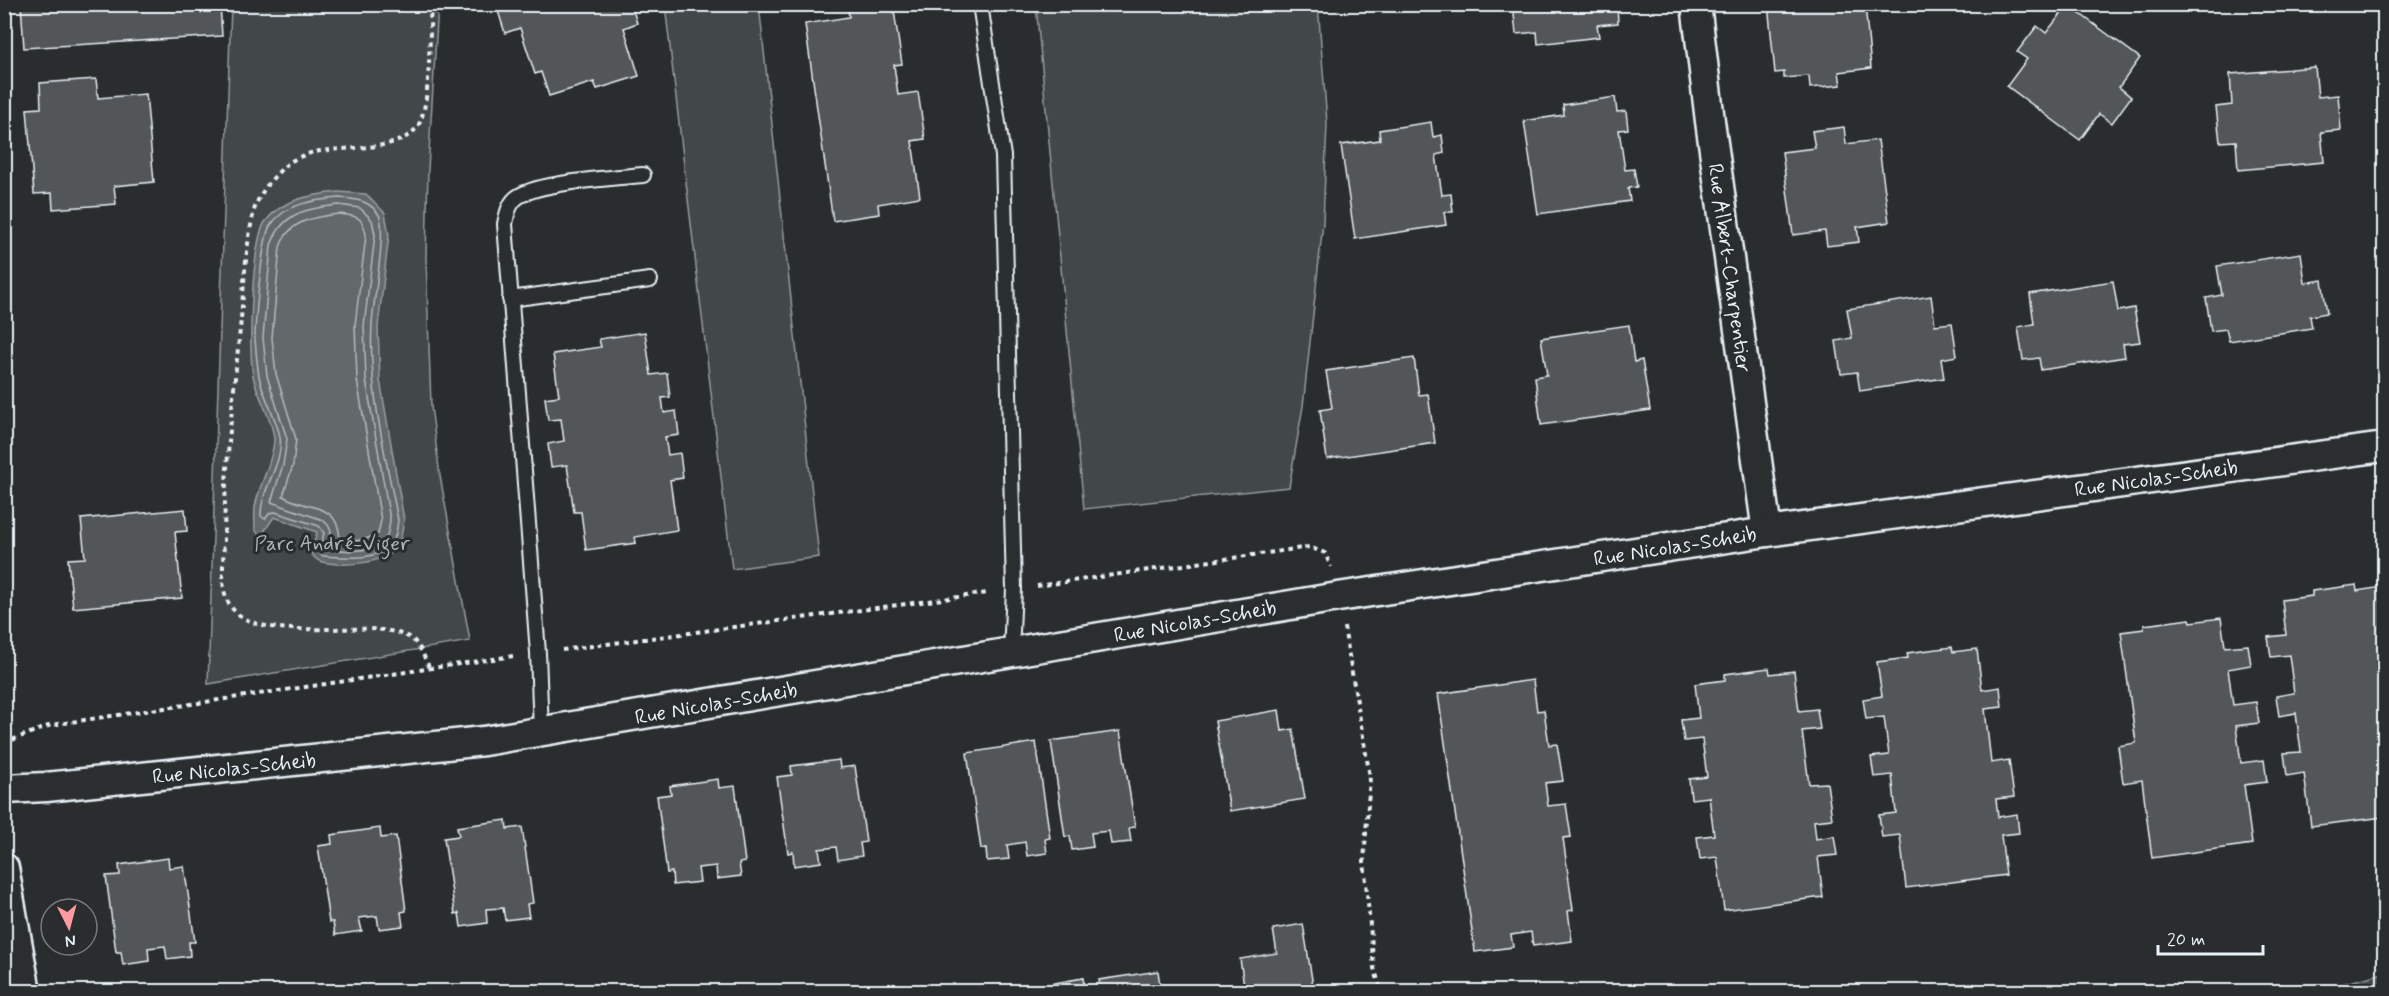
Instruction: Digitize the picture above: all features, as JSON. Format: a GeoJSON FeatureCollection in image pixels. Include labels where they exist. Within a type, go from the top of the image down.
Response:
{"type":"FeatureCollection","features":[{"type":"Feature","properties":{"kind":"street","name":"Rue Albert-Charpentier"},"geometry":{"type":"LineString","coordinates":[[1696,4],[1713,144],[1767,532]]}},
{"type":"Feature","properties":{"kind":"street","name":"Rue Nicolas-Scheib"},"geometry":{"type":"LineString","coordinates":[[5,788],[57,786],[484,741],[1338,597],[1767,532],[2385,447]]}},
{"type":"Feature","properties":{"kind":"street"},"geometry":{"type":"LineString","coordinates":[[4,801],[5,788]]}},
{"type":"Feature","properties":{"kind":"street"},"geometry":{"type":"LineString","coordinates":[[4,868],[9,920],[26,992]]}},
{"type":"Feature","properties":{"kind":"lane"},"geometry":{"type":"LineString","coordinates":[[980,4],[1004,156],[1014,589],[1011,653]]}},
{"type":"Feature","properties":{"kind":"lane"},"geometry":{"type":"LineString","coordinates":[[541,732],[538,653],[505,224],[508,208],[517,197],[537,189],[643,174]]}},
{"type":"Feature","properties":{"kind":"lane"},"geometry":{"type":"LineString","coordinates":[[510,299],[650,280]]}},
{"type":"Feature","properties":{"kind":"path"},"geometry":{"type":"LineString","coordinates":[[429,668],[415,641],[395,631],[275,628],[246,620],[235,611],[225,594],[224,572],[225,482],[248,251],[256,205],[267,185],[284,166],[303,155],[397,142],[412,134],[420,122],[426,102],[431,4]]}},
{"type":"Feature","properties":{"kind":"path"},"geometry":{"type":"LineString","coordinates":[[4,743],[51,725],[429,668],[1309,547],[1325,553],[1331,566],[1370,777],[1364,861],[1374,968],[1382,992]]}},
{"type":"Feature","properties":{"kind":"green space","name":"Parc André-Viger"},"geometry":{"type":"Polygon","coordinates":[[[231,5],[438,5],[428,169],[426,257],[431,406],[440,476],[470,641],[208,684],[231,5]]]}},
{"type":"Feature","properties":{"kind":"green space"},"geometry":{"type":"Polygon","coordinates":[[[665,5],[759,5],[819,557],[732,569],[665,5]]]}},
{"type":"Feature","properties":{"kind":"green space"},"geometry":{"type":"Polygon","coordinates":[[[1036,5],[1318,5],[1327,123],[1323,223],[1303,406],[1289,487],[1084,509],[1036,5]]]}},
{"type":"Feature","properties":{"kind":"green space"},"geometry":{"type":"Polygon","coordinates":[[[2384,973],[2384,991],[2315,991],[2384,973]]]}},
{"type":"Feature","properties":{"kind":"water"},"geometry":{"type":"Polygon","coordinates":[[[339,192],[366,194],[385,213],[389,235],[378,327],[380,380],[404,520],[397,547],[388,555],[379,559],[349,564],[322,562],[314,558],[311,554],[317,532],[274,517],[261,536],[255,530],[255,507],[271,458],[274,441],[272,427],[256,387],[252,367],[252,300],[261,234],[265,222],[272,214],[289,203],[308,196],[339,192]]]}},
{"type":"Feature","properties":{"kind":"building"},"geometry":{"type":"Polygon","coordinates":[[[21,4],[220,4],[222,36],[24,48],[21,4]]]}},
{"type":"Feature","properties":{"kind":"building"},"geometry":{"type":"Polygon","coordinates":[[[513,4],[631,4],[637,23],[624,28],[639,76],[597,89],[594,82],[549,96],[541,72],[535,74],[520,28],[505,33],[498,11],[513,4]]]}},
{"type":"Feature","properties":{"kind":"building"},"geometry":{"type":"Polygon","coordinates":[[[893,4],[902,64],[894,65],[898,95],[918,92],[925,139],[912,141],[920,197],[878,204],[879,214],[833,221],[805,24],[849,17],[848,10],[893,4]]]}},
{"type":"Feature","properties":{"kind":"building"},"geometry":{"type":"Polygon","coordinates":[[[1513,4],[1617,4],[1618,23],[1597,25],[1599,37],[1538,44],[1537,32],[1516,34],[1513,4]]]}},
{"type":"Feature","properties":{"kind":"building"},"geometry":{"type":"Polygon","coordinates":[[[1768,4],[1865,4],[1871,68],[1839,72],[1841,85],[1810,88],[1809,76],[1784,78],[1784,72],[1775,73],[1768,4]]]}},
{"type":"Feature","properties":{"kind":"building"},"geometry":{"type":"Polygon","coordinates":[[[2068,5],[2140,58],[2119,87],[2131,97],[2112,123],[2099,114],[2080,140],[2007,86],[2027,59],[2017,52],[2037,26],[2046,33],[2068,5]]]}},
{"type":"Feature","properties":{"kind":"building"},"geometry":{"type":"Polygon","coordinates":[[[2315,67],[2318,97],[2338,95],[2341,130],[2321,132],[2324,162],[2238,170],[2236,141],[2220,142],[2216,107],[2232,105],[2230,74],[2315,67]]]}},
{"type":"Feature","properties":{"kind":"building"},"geometry":{"type":"Polygon","coordinates":[[[96,79],[98,98],[146,94],[154,182],[114,186],[116,204],[53,209],[52,193],[34,194],[27,109],[41,108],[40,83],[96,79]]]}},
{"type":"Feature","properties":{"kind":"building"},"geometry":{"type":"Polygon","coordinates":[[[1615,97],[1617,112],[1626,111],[1628,129],[1619,130],[1625,170],[1634,169],[1637,187],[1628,188],[1630,201],[1538,214],[1524,121],[1564,115],[1563,105],[1615,97]]]}},
{"type":"Feature","properties":{"kind":"building"},"geometry":{"type":"Polygon","coordinates":[[[1431,122],[1433,137],[1442,135],[1444,153],[1436,155],[1442,195],[1451,194],[1453,212],[1444,212],[1446,225],[1355,239],[1341,145],[1380,140],[1379,130],[1431,122]]]}},
{"type":"Feature","properties":{"kind":"building"},"geometry":{"type":"Polygon","coordinates":[[[1844,127],[1846,144],[1878,140],[1889,222],[1857,227],[1859,242],[1827,246],[1825,231],[1793,235],[1782,152],[1815,148],[1812,131],[1844,127]]]}},
{"type":"Feature","properties":{"kind":"building"},"geometry":{"type":"Polygon","coordinates":[[[2301,253],[2305,283],[2322,280],[2327,313],[2310,316],[2312,328],[2229,341],[2226,329],[2211,331],[2206,298],[2222,295],[2217,266],[2301,253]]]}},
{"type":"Feature","properties":{"kind":"building"},"geometry":{"type":"Polygon","coordinates":[[[2113,281],[2118,311],[2134,308],[2140,342],[2123,344],[2125,357],[2041,370],[2039,358],[2023,360],[2018,327],[2034,324],[2030,294],[2113,281]]]}},
{"type":"Feature","properties":{"kind":"building"},"geometry":{"type":"Polygon","coordinates":[[[1931,296],[1935,325],[1952,323],[1957,356],[1941,359],[1944,378],[1860,391],[1857,372],[1841,374],[1836,341],[1852,338],[1847,309],[1931,296]]]}},
{"type":"Feature","properties":{"kind":"building"},"geometry":{"type":"Polygon","coordinates":[[[1629,325],[1634,362],[1642,360],[1650,410],[1541,425],[1535,377],[1547,375],[1541,338],[1629,325]]]}},
{"type":"Feature","properties":{"kind":"building"},"geometry":{"type":"Polygon","coordinates":[[[645,332],[651,375],[667,373],[670,397],[662,398],[664,413],[676,411],[679,435],[665,437],[668,455],[680,453],[683,478],[670,480],[677,530],[635,537],[636,543],[586,550],[581,512],[574,512],[567,465],[551,467],[548,444],[564,441],[561,419],[548,420],[545,398],[559,396],[553,354],[601,347],[599,339],[645,332]]]}},
{"type":"Feature","properties":{"kind":"building"},"geometry":{"type":"Polygon","coordinates":[[[1414,358],[1419,395],[1428,394],[1435,443],[1327,459],[1320,410],[1332,408],[1326,371],[1414,358]]]}},
{"type":"Feature","properties":{"kind":"building"},"geometry":{"type":"Polygon","coordinates":[[[185,509],[187,531],[175,532],[182,598],[73,608],[68,559],[85,558],[81,519],[185,509]]]}},
{"type":"Feature","properties":{"kind":"building"},"geometry":{"type":"Polygon","coordinates":[[[2356,585],[2357,591],[2382,587],[2384,817],[2311,826],[2304,773],[2287,776],[2284,753],[2301,752],[2296,713],[2279,716],[2276,696],[2294,693],[2289,655],[2271,657],[2268,637],[2286,635],[2282,600],[2312,596],[2312,591],[2356,585]]]}},
{"type":"Feature","properties":{"kind":"building"},"geometry":{"type":"Polygon","coordinates":[[[2221,618],[2225,647],[2248,645],[2251,665],[2228,669],[2233,705],[2256,702],[2259,723],[2236,726],[2241,763],[2264,760],[2267,782],[2244,785],[2252,844],[2152,858],[2142,780],[2123,783],[2118,746],[2136,743],[2121,632],[2144,629],[2144,625],[2190,619],[2191,622],[2221,618]]]}},
{"type":"Feature","properties":{"kind":"building"},"geometry":{"type":"Polygon","coordinates":[[[1952,647],[1953,652],[1977,649],[1982,690],[2000,687],[2002,707],[1985,709],[1991,763],[2009,760],[2014,797],[1996,799],[1998,817],[2017,814],[2019,833],[2001,835],[2006,875],[1906,888],[1900,835],[1882,837],[1879,815],[1896,813],[1892,775],[1874,777],[1871,757],[1889,755],[1884,717],[1866,719],[1863,699],[1882,696],[1877,662],[1908,658],[1907,653],[1952,647]]]}},
{"type":"Feature","properties":{"kind":"building"},"geometry":{"type":"Polygon","coordinates":[[[1769,668],[1770,674],[1794,671],[1799,711],[1817,709],[1820,729],[1802,731],[1809,784],[1827,783],[1832,819],[1814,821],[1816,839],[1834,836],[1837,855],[1818,857],[1823,897],[1724,910],[1717,857],[1700,859],[1697,837],[1714,835],[1709,797],[1691,799],[1689,779],[1707,777],[1702,739],[1684,741],[1681,720],[1699,718],[1695,684],[1725,680],[1725,674],[1769,668]]]}},
{"type":"Feature","properties":{"kind":"building"},"geometry":{"type":"Polygon","coordinates":[[[1533,680],[1537,711],[1544,710],[1549,745],[1557,744],[1563,781],[1545,783],[1548,806],[1566,804],[1571,837],[1563,838],[1573,910],[1568,911],[1572,941],[1533,946],[1531,932],[1511,935],[1513,947],[1475,952],[1438,694],[1533,680]]]}},
{"type":"Feature","properties":{"kind":"building"},"geometry":{"type":"Polygon","coordinates":[[[1279,710],[1282,731],[1293,729],[1305,799],[1230,811],[1215,721],[1279,710]]]}},
{"type":"Feature","properties":{"kind":"building"},"geometry":{"type":"Polygon","coordinates":[[[1120,731],[1135,827],[1129,828],[1131,842],[1111,844],[1109,831],[1091,833],[1093,847],[1072,850],[1070,836],[1065,837],[1051,741],[1120,731]]]}},
{"type":"Feature","properties":{"kind":"building"},"geometry":{"type":"Polygon","coordinates":[[[1036,742],[1050,838],[1045,839],[1047,853],[1027,856],[1025,842],[1007,845],[1009,859],[987,861],[986,848],[981,849],[967,753],[1036,742]]]}},
{"type":"Feature","properties":{"kind":"building"},"geometry":{"type":"Polygon","coordinates":[[[839,760],[840,768],[855,766],[866,842],[860,843],[862,856],[838,860],[836,847],[819,849],[821,862],[794,866],[793,852],[788,853],[777,777],[792,775],[791,766],[839,760]]]}},
{"type":"Feature","properties":{"kind":"building"},"geometry":{"type":"Polygon","coordinates":[[[718,779],[719,788],[735,786],[745,862],[739,863],[741,876],[717,879],[716,866],[698,868],[700,882],[673,885],[672,872],[667,873],[657,796],[671,794],[670,786],[718,779]]]}},
{"type":"Feature","properties":{"kind":"building"},"geometry":{"type":"Polygon","coordinates":[[[506,820],[507,829],[522,827],[533,903],[527,904],[529,917],[505,920],[503,908],[486,909],[487,923],[461,927],[459,913],[455,914],[444,838],[459,836],[457,827],[506,820]]]}},
{"type":"Feature","properties":{"kind":"building"},"geometry":{"type":"Polygon","coordinates":[[[380,828],[381,838],[396,836],[406,911],[401,912],[403,926],[379,929],[377,916],[359,918],[362,931],[335,935],[333,922],[329,922],[318,846],[332,844],[331,835],[380,828]]]}},
{"type":"Feature","properties":{"kind":"building"},"geometry":{"type":"Polygon","coordinates":[[[168,858],[169,868],[184,866],[195,942],[189,942],[190,956],[167,959],[165,946],[148,948],[149,961],[123,965],[121,952],[116,952],[106,876],[120,875],[119,865],[168,858]]]}},
{"type":"Feature","properties":{"kind":"building"},"geometry":{"type":"Polygon","coordinates":[[[1303,924],[1314,992],[1245,992],[1240,959],[1277,953],[1273,929],[1303,924]]]}},
{"type":"Feature","properties":{"kind":"building"},"geometry":{"type":"Polygon","coordinates":[[[1158,971],[1161,992],[1101,992],[1099,980],[1158,971]]]}},
{"type":"Feature","properties":{"kind":"building"},"geometry":{"type":"Polygon","coordinates":[[[1083,978],[1085,992],[1005,992],[1083,978]]]}},
{"type":"Feature","properties":{"kind":"building"},"geometry":{"type":"Polygon","coordinates":[[[961,988],[962,992],[938,992],[961,988]]]}}]}
